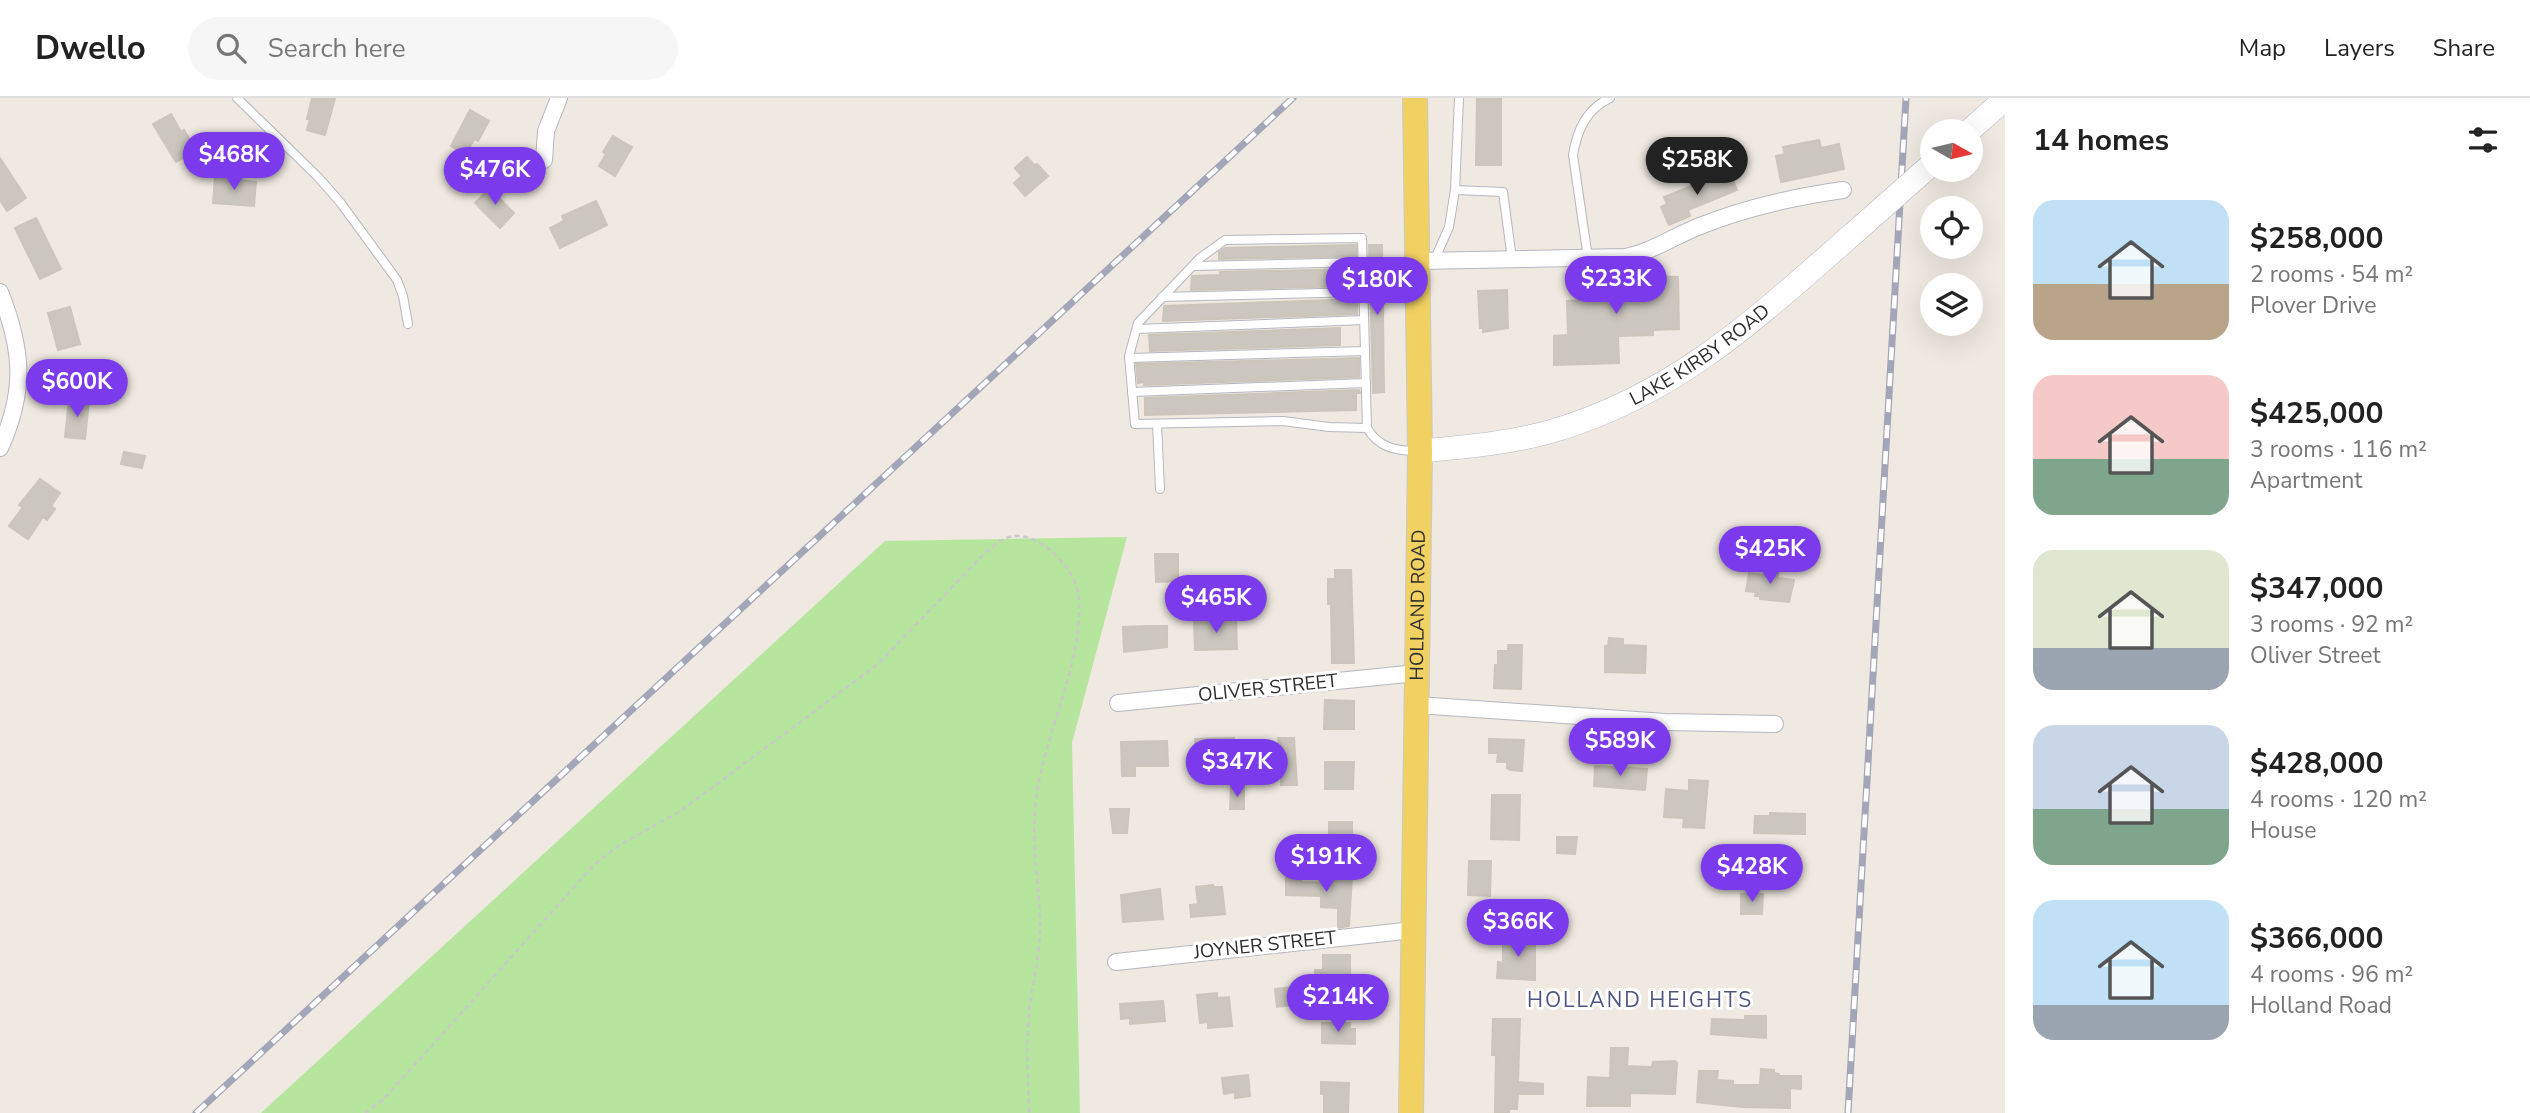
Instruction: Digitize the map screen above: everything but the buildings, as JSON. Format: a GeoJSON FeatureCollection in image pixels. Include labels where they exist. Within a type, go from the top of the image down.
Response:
{"type":"FeatureCollection","features":[{"type":"Feature","properties":{"kind":"main road","name":"HOLLAND ROAD"},"geometry":{"type":"LineString","coordinates":[[1411,1113],[1420,451],[1426,261],[1415,98]]}},
{"type":"Feature","properties":{"kind":"street"},"geometry":{"type":"LineString","coordinates":[[544,160],[546,131],[559,98]]}},
{"type":"Feature","properties":{"kind":"street"},"geometry":{"type":"LineString","coordinates":[[1982,119],[2005,99]]}},
{"type":"Feature","properties":{"kind":"street","name":"LAKE KIRBY ROAD"},"geometry":{"type":"LineString","coordinates":[[1420,451],[1476,446],[1556,430],[1599,415],[1649,392],[1724,345],[1920,175]]}},
{"type":"Feature","properties":{"kind":"street"},"geometry":{"type":"LineString","coordinates":[[1426,261],[1625,257],[1639,254],[1730,214],[1802,195],[1843,190]]}},
{"type":"Feature","properties":{"kind":"street"},"geometry":{"type":"LineString","coordinates":[[0,292],[16,340],[19,363],[16,404],[0,448]]}},
{"type":"Feature","properties":{"kind":"street","name":"OLIVER STREET"},"geometry":{"type":"LineString","coordinates":[[1118,703],[1417,673]]}},
{"type":"Feature","properties":{"kind":"street"},"geometry":{"type":"LineString","coordinates":[[1417,705],[1665,722],[1775,724]]}},
{"type":"Feature","properties":{"kind":"street","name":"JOYNER STREET"},"geometry":{"type":"LineString","coordinates":[[1116,962],[1414,930]]}},
{"type":"Feature","properties":{"kind":"lane"},"geometry":{"type":"LineString","coordinates":[[237,98],[340,202],[397,280],[408,324]]}},
{"type":"Feature","properties":{"kind":"lane"},"geometry":{"type":"LineString","coordinates":[[1426,261],[1449,228],[1455,190],[1459,98]]}},
{"type":"Feature","properties":{"kind":"lane"},"geometry":{"type":"LineString","coordinates":[[1588,258],[1573,155],[1575,140],[1589,113],[1610,98]]}},
{"type":"Feature","properties":{"kind":"lane"},"geometry":{"type":"LineString","coordinates":[[1455,190],[1503,192],[1511,260]]}},
{"type":"Feature","properties":{"kind":"lane"},"geometry":{"type":"LineString","coordinates":[[1367,428],[1329,427],[1283,421],[1135,424],[1129,358],[1139,323],[1193,266],[1225,240],[1362,238],[1367,428],[1374,441],[1390,448],[1420,451]]}},
{"type":"Feature","properties":{"kind":"lane"},"geometry":{"type":"LineString","coordinates":[[1193,266],[1362,262]]}},
{"type":"Feature","properties":{"kind":"lane"},"geometry":{"type":"LineString","coordinates":[[1162,297],[1363,292]]}},
{"type":"Feature","properties":{"kind":"lane"},"geometry":{"type":"LineString","coordinates":[[1137,329],[1364,320]]}},
{"type":"Feature","properties":{"kind":"lane"},"geometry":{"type":"LineString","coordinates":[[1129,358],[1365,351]]}},
{"type":"Feature","properties":{"kind":"lane"},"geometry":{"type":"LineString","coordinates":[[1132,392],[1366,383]]}},
{"type":"Feature","properties":{"kind":"lane"},"geometry":{"type":"LineString","coordinates":[[1157,424],[1160,489]]}},
{"type":"Feature","properties":{"kind":"path"},"geometry":{"type":"LineString","coordinates":[[365,1113],[383,1100],[593,866],[618,846],[682,810],[878,664],[983,555],[1000,542],[1019,536],[1038,542],[1066,566],[1077,591],[1080,619],[1035,799],[1040,933],[1029,1012],[1029,1113]]}},
{"type":"Feature","properties":{"kind":"green space"},"geometry":{"type":"Polygon","coordinates":[[[1127,537],[1072,743],[1080,1113],[261,1113],[885,541],[1127,537]]]}},
{"type":"Feature","properties":{"kind":"railway"},"geometry":{"type":"LineString","coordinates":[[196,1113],[1293,98]]}},
{"type":"Feature","properties":{"kind":"railway"},"geometry":{"type":"LineString","coordinates":[[1848,1113],[1906,98]]}},
{"type":"Feature","properties":{"kind":"district","name":"HOLLAND HEIGHTS"},"geometry":{"type":"Point","coordinates":[1640,1000]}}]}
